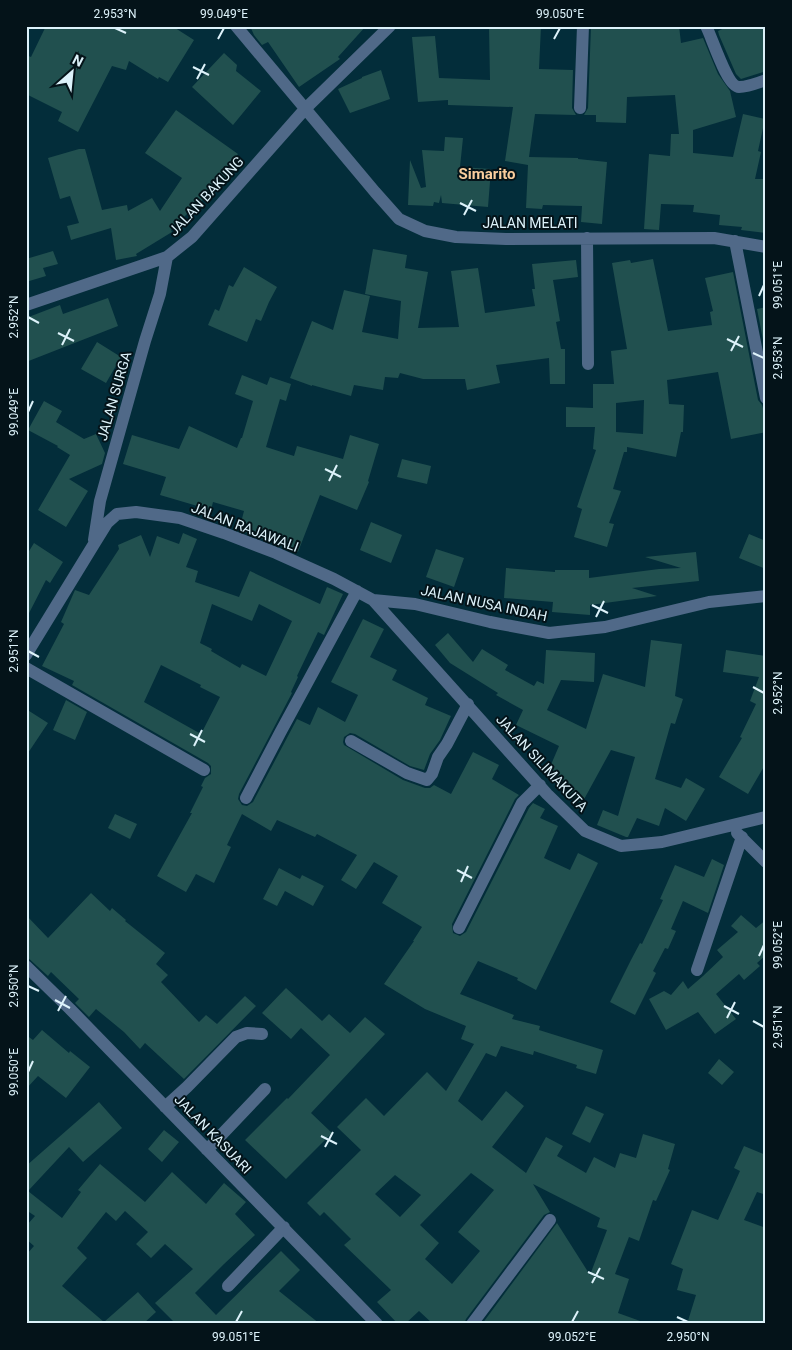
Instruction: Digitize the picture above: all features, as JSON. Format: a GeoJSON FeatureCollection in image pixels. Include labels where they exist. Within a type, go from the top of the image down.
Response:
{"type":"FeatureCollection","features":[{"type":"Feature","properties":{"kind":"street","name":"JALAN MELATI"},"geometry":{"type":"LineString","coordinates":[[236,26],[399,219],[425,231],[456,237],[714,238],[766,247]]}},
{"type":"Feature","properties":{"kind":"street","name":"JALAN BAKUNG"},"geometry":{"type":"LineString","coordinates":[[26,305],[167,257],[192,236],[305,108],[390,26]]}},
{"type":"Feature","properties":{"kind":"street"},"geometry":{"type":"LineString","coordinates":[[580,108],[583,26]]}},
{"type":"Feature","properties":{"kind":"street"},"geometry":{"type":"LineString","coordinates":[[706,26],[713,38],[722,65],[733,85],[738,87],[766,80]]}},
{"type":"Feature","properties":{"kind":"street"},"geometry":{"type":"LineString","coordinates":[[587,238],[588,364]]}},
{"type":"Feature","properties":{"kind":"street"},"geometry":{"type":"LineString","coordinates":[[735,241],[766,398]]}},
{"type":"Feature","properties":{"kind":"street","name":"JALAN SURGA"},"geometry":{"type":"LineString","coordinates":[[94,544],[100,501],[160,294],[167,257]]}},
{"type":"Feature","properties":{"kind":"street","name":"JALAN RAJAWALI"},"geometry":{"type":"LineString","coordinates":[[26,656],[107,523],[117,514],[136,512],[180,518],[224,532],[276,553],[373,600]]}},
{"type":"Feature","properties":{"kind":"street"},"geometry":{"type":"LineString","coordinates":[[246,798],[357,591]]}},
{"type":"Feature","properties":{"kind":"street","name":"JALAN NUSA INDAH"},"geometry":{"type":"LineString","coordinates":[[373,600],[415,604],[490,622],[549,632],[605,627],[710,602],[766,596]]}},
{"type":"Feature","properties":{"kind":"street","name":"JALAN SILIMAKUTA"},"geometry":{"type":"LineString","coordinates":[[373,600],[540,785],[585,831],[620,846],[662,842],[766,818]]}},
{"type":"Feature","properties":{"kind":"street"},"geometry":{"type":"LineString","coordinates":[[26,668],[204,770]]}},
{"type":"Feature","properties":{"kind":"street"},"geometry":{"type":"LineString","coordinates":[[351,741],[407,773],[422,780],[427,780],[432,774],[438,757],[468,704]]}},
{"type":"Feature","properties":{"kind":"street"},"geometry":{"type":"LineString","coordinates":[[459,928],[522,803],[540,785]]}},
{"type":"Feature","properties":{"kind":"street"},"geometry":{"type":"LineString","coordinates":[[730,826],[766,862]]}},
{"type":"Feature","properties":{"kind":"street"},"geometry":{"type":"LineString","coordinates":[[697,970],[742,837]]}},
{"type":"Feature","properties":{"kind":"street","name":"JALAN KASUARI"},"geometry":{"type":"LineString","coordinates":[[26,966],[284,1227],[377,1324]]}},
{"type":"Feature","properties":{"kind":"street"},"geometry":{"type":"LineString","coordinates":[[165,1107],[187,1088],[236,1037],[247,1033],[262,1034]]}},
{"type":"Feature","properties":{"kind":"street"},"geometry":{"type":"LineString","coordinates":[[207,1150],[265,1089]]}},
{"type":"Feature","properties":{"kind":"street"},"geometry":{"type":"LineString","coordinates":[[472,1324],[550,1220]]}},
{"type":"Feature","properties":{"kind":"street"},"geometry":{"type":"LineString","coordinates":[[228,1286],[284,1227]]}},
{"type":"Feature","properties":{"kind":"building"},"geometry":{"type":"Polygon","coordinates":[[[46,26],[172,26],[194,40],[168,82],[159,77],[158,79],[129,61],[126,70],[112,66],[78,132],[58,121],[62,112],[26,94],[26,55],[31,57],[46,26]]]}},
{"type":"Feature","properties":{"kind":"building"},"geometry":{"type":"Polygon","coordinates":[[[250,26],[366,26],[338,57],[340,59],[299,87],[268,42],[262,45],[250,26]]]}},
{"type":"Feature","properties":{"kind":"building"},"geometry":{"type":"Polygon","coordinates":[[[541,26],[539,69],[573,70],[572,108],[576,115],[535,114],[529,157],[578,158],[607,162],[602,224],[581,222],[582,206],[543,205],[542,209],[526,208],[528,165],[505,161],[513,107],[448,105],[448,100],[418,102],[412,37],[435,36],[439,78],[490,80],[489,27],[541,26]]]}},
{"type":"Feature","properties":{"kind":"building"},"geometry":{"type":"Polygon","coordinates":[[[591,26],[679,26],[681,43],[703,38],[718,74],[730,91],[736,117],[693,130],[693,153],[733,157],[743,114],[765,119],[758,151],[761,152],[755,179],[766,179],[766,233],[741,230],[742,227],[719,225],[720,215],[693,212],[694,205],[661,204],[659,230],[644,229],[649,154],[670,156],[671,134],[679,134],[675,95],[627,97],[626,123],[596,122],[596,115],[584,115],[588,108],[591,26]]]}},
{"type":"Feature","properties":{"kind":"building"},"geometry":{"type":"Polygon","coordinates":[[[729,26],[766,26],[766,71],[741,79],[736,74],[718,31],[729,26]]]}},
{"type":"Feature","properties":{"kind":"building"},"geometry":{"type":"Polygon","coordinates":[[[224,53],[237,65],[236,71],[261,91],[233,125],[192,87],[224,53]]]}},
{"type":"Feature","properties":{"kind":"building"},"geometry":{"type":"Polygon","coordinates":[[[381,70],[390,99],[350,113],[338,89],[381,70]]]}},
{"type":"Feature","properties":{"kind":"building"},"geometry":{"type":"Polygon","coordinates":[[[176,110],[238,154],[230,163],[237,169],[223,186],[217,180],[199,205],[197,204],[171,230],[172,232],[136,254],[137,256],[116,260],[111,228],[71,240],[67,226],[79,223],[70,196],[60,199],[48,158],[85,149],[102,210],[127,205],[128,211],[152,198],[160,211],[182,178],[145,153],[176,110]]]}},
{"type":"Feature","properties":{"kind":"building"},"geometry":{"type":"Polygon","coordinates":[[[445,137],[463,138],[460,167],[491,169],[488,207],[442,203],[441,195],[439,203],[434,202],[433,206],[408,205],[410,160],[421,188],[426,187],[422,150],[444,151],[445,137]]]}},
{"type":"Feature","properties":{"kind":"building"},"geometry":{"type":"Polygon","coordinates":[[[373,249],[407,255],[405,268],[428,272],[418,328],[459,327],[451,271],[478,268],[485,313],[535,306],[532,289],[535,289],[532,264],[576,260],[578,277],[553,280],[560,321],[556,322],[561,349],[565,349],[565,384],[550,384],[549,358],[496,365],[500,383],[467,390],[465,379],[423,379],[400,373],[398,378],[385,377],[383,390],[354,385],[351,396],[290,378],[312,321],[333,330],[344,290],[370,296],[362,332],[398,339],[401,301],[365,294],[373,249]]]}},
{"type":"Feature","properties":{"kind":"building"},"geometry":{"type":"Polygon","coordinates":[[[53,251],[58,264],[43,268],[46,276],[26,282],[26,259],[53,251]]]}},
{"type":"Feature","properties":{"kind":"building"},"geometry":{"type":"Polygon","coordinates":[[[653,259],[668,331],[712,325],[710,312],[713,311],[705,278],[733,272],[758,400],[762,405],[766,418],[766,432],[731,439],[718,372],[667,380],[669,404],[684,405],[683,432],[681,432],[676,457],[627,447],[627,452],[624,452],[613,489],[621,491],[609,523],[614,524],[607,547],[574,537],[582,509],[577,507],[596,450],[593,449],[595,427],[566,427],[566,407],[593,408],[593,384],[614,384],[611,351],[627,349],[612,263],[630,260],[631,263],[653,259]],[[644,400],[616,403],[616,432],[643,434],[644,400]]]}},
{"type":"Feature","properties":{"kind":"building"},"geometry":{"type":"Polygon","coordinates":[[[244,267],[277,287],[261,321],[256,319],[247,342],[208,325],[215,309],[219,311],[229,285],[233,287],[244,267]]]}},
{"type":"Feature","properties":{"kind":"building"},"geometry":{"type":"Polygon","coordinates":[[[108,298],[118,326],[26,362],[26,318],[60,305],[63,314],[108,298]]]}},
{"type":"Feature","properties":{"kind":"building"},"geometry":{"type":"Polygon","coordinates":[[[766,307],[766,355],[757,309],[766,307]]]}},
{"type":"Feature","properties":{"kind":"building"},"geometry":{"type":"Polygon","coordinates":[[[97,342],[121,357],[106,383],[81,369],[97,342]]]}},
{"type":"Feature","properties":{"kind":"building"},"geometry":{"type":"Polygon","coordinates":[[[242,375],[267,385],[270,377],[291,384],[286,401],[280,399],[266,447],[294,456],[297,446],[343,459],[350,435],[379,444],[369,482],[357,510],[320,495],[298,552],[239,530],[244,511],[213,502],[211,510],[160,495],[166,477],[123,464],[132,435],[179,449],[189,426],[237,448],[242,438],[253,401],[235,394],[242,375]]]}},
{"type":"Feature","properties":{"kind":"building"},"geometry":{"type":"Polygon","coordinates":[[[44,401],[62,411],[56,422],[84,439],[96,434],[105,453],[102,464],[69,479],[88,491],[66,527],[38,510],[70,455],[58,446],[28,430],[44,401]]]}},
{"type":"Feature","properties":{"kind":"building"},"geometry":{"type":"Polygon","coordinates":[[[402,459],[431,466],[427,484],[397,477],[402,459]]]}},
{"type":"Feature","properties":{"kind":"building"},"geometry":{"type":"Polygon","coordinates":[[[371,522],[402,535],[391,563],[360,550],[371,522]]]}},
{"type":"Feature","properties":{"kind":"building"},"geometry":{"type":"Polygon","coordinates":[[[183,533],[197,539],[186,567],[198,571],[195,582],[239,597],[250,571],[320,604],[327,587],[343,594],[324,635],[318,632],[297,676],[292,693],[239,794],[238,799],[242,805],[247,806],[253,802],[297,719],[310,725],[318,707],[345,722],[358,695],[331,682],[363,619],[384,629],[370,657],[397,670],[392,680],[428,698],[425,705],[451,716],[440,740],[430,754],[424,770],[410,766],[355,734],[350,733],[344,737],[344,745],[403,780],[425,788],[430,788],[434,785],[451,794],[473,752],[499,765],[492,779],[519,795],[515,799],[452,924],[453,933],[460,936],[466,932],[533,803],[545,809],[540,818],[558,826],[544,858],[570,870],[578,853],[598,863],[536,990],[517,980],[518,978],[478,961],[460,994],[514,1015],[512,1019],[540,1026],[539,1030],[603,1050],[596,1074],[576,1068],[577,1065],[534,1051],[533,1055],[501,1046],[496,1057],[486,1053],[458,1101],[482,1121],[506,1091],[524,1106],[492,1147],[526,1173],[546,1137],[563,1146],[557,1156],[586,1173],[594,1157],[615,1168],[620,1153],[636,1158],[643,1134],[675,1144],[668,1169],[670,1170],[656,1201],[653,1200],[639,1241],[629,1237],[615,1274],[629,1279],[618,1313],[643,1322],[643,1324],[482,1324],[557,1223],[590,1275],[607,1230],[597,1227],[600,1218],[533,1184],[550,1212],[544,1215],[464,1324],[433,1324],[419,1311],[405,1324],[398,1324],[377,1302],[391,1290],[344,1245],[351,1239],[324,1212],[320,1216],[307,1203],[361,1150],[337,1127],[366,1098],[384,1116],[427,1072],[446,1091],[474,1044],[461,1039],[466,1026],[425,1009],[384,984],[422,927],[382,903],[398,876],[374,862],[356,889],[341,880],[357,855],[317,834],[315,837],[277,820],[271,831],[242,814],[227,845],[231,847],[214,883],[196,874],[186,892],[157,876],[192,813],[190,813],[203,787],[201,786],[205,778],[211,774],[211,766],[72,685],[74,681],[42,666],[64,624],[61,622],[75,590],[89,595],[119,549],[118,545],[141,535],[150,557],[157,536],[179,544],[183,533]],[[212,604],[200,643],[240,668],[242,664],[266,676],[292,621],[259,604],[252,621],[212,604]],[[161,665],[144,702],[201,734],[220,697],[161,665]],[[471,1173],[420,1225],[439,1243],[425,1259],[452,1284],[480,1251],[458,1232],[494,1190],[471,1173]],[[395,1175],[375,1194],[400,1217],[421,1195],[395,1175]]]}},
{"type":"Feature","properties":{"kind":"building"},"geometry":{"type":"Polygon","coordinates":[[[749,534],[766,541],[766,569],[739,558],[749,534]]]}},
{"type":"Feature","properties":{"kind":"building"},"geometry":{"type":"Polygon","coordinates":[[[34,543],[63,562],[50,583],[46,580],[26,619],[26,556],[34,543]]]}},
{"type":"Feature","properties":{"kind":"building"},"geometry":{"type":"Polygon","coordinates":[[[436,549],[464,558],[454,587],[426,577],[436,549]]]}},
{"type":"Feature","properties":{"kind":"building"},"geometry":{"type":"Polygon","coordinates":[[[696,552],[699,581],[632,588],[657,596],[590,605],[590,615],[552,612],[553,602],[504,598],[506,568],[555,572],[555,570],[589,570],[589,578],[681,568],[645,557],[696,552]]]}},
{"type":"Feature","properties":{"kind":"building"},"geometry":{"type":"Polygon","coordinates":[[[448,633],[473,662],[482,649],[508,665],[505,670],[534,686],[537,681],[544,684],[546,650],[595,653],[594,682],[561,680],[547,710],[586,729],[603,674],[645,687],[651,640],[682,644],[675,696],[683,699],[675,724],[671,723],[655,779],[681,788],[686,778],[705,789],[686,821],[665,808],[659,826],[637,818],[628,837],[597,825],[603,810],[618,816],[635,757],[611,750],[582,803],[565,794],[570,785],[547,774],[559,746],[516,725],[523,710],[496,695],[498,693],[450,663],[435,645],[448,633]]]}},
{"type":"Feature","properties":{"kind":"building"},"geometry":{"type":"Polygon","coordinates":[[[726,650],[766,656],[766,763],[748,794],[719,777],[742,738],[740,737],[756,704],[750,701],[759,677],[723,672],[726,650]]]}},
{"type":"Feature","properties":{"kind":"building"},"geometry":{"type":"Polygon","coordinates":[[[66,700],[87,712],[75,740],[53,730],[66,700]]]}},
{"type":"Feature","properties":{"kind":"building"},"geometry":{"type":"Polygon","coordinates":[[[26,709],[48,723],[26,756],[26,709]]]}},
{"type":"Feature","properties":{"kind":"building"},"geometry":{"type":"Polygon","coordinates":[[[115,814],[137,824],[130,839],[108,828],[115,814]]]}},
{"type":"Feature","properties":{"kind":"building"},"geometry":{"type":"Polygon","coordinates":[[[712,859],[724,865],[708,913],[683,901],[671,929],[676,931],[668,949],[665,948],[653,971],[656,973],[635,1015],[610,1002],[640,943],[642,944],[663,900],[660,899],[675,865],[704,877],[712,859]]]}},
{"type":"Feature","properties":{"kind":"building"},"geometry":{"type":"Polygon","coordinates":[[[279,868],[300,879],[302,875],[324,886],[313,906],[285,891],[277,906],[263,899],[279,868]]]}},
{"type":"Feature","properties":{"kind":"building"},"geometry":{"type":"Polygon","coordinates":[[[91,893],[110,911],[112,908],[165,953],[156,964],[168,975],[161,982],[199,1022],[206,1015],[217,1024],[245,996],[256,1006],[184,1079],[145,1043],[140,1049],[124,1032],[96,1009],[89,1017],[75,1003],[79,999],[51,972],[48,976],[26,956],[26,915],[48,938],[91,893]]]}},
{"type":"Feature","properties":{"kind":"building"},"geometry":{"type":"Polygon","coordinates":[[[741,915],[756,928],[766,920],[766,955],[757,963],[760,966],[744,980],[739,974],[716,994],[736,1019],[715,1034],[698,1012],[666,1030],[649,999],[664,991],[671,995],[683,981],[688,989],[703,976],[723,957],[717,950],[738,932],[731,926],[741,915]]]}},
{"type":"Feature","properties":{"kind":"building"},"geometry":{"type":"Polygon","coordinates":[[[286,988],[322,1021],[329,1014],[350,1033],[365,1017],[385,1034],[311,1113],[332,1133],[286,1179],[245,1140],[330,1055],[301,1028],[291,1039],[262,1013],[286,988]]]}},
{"type":"Feature","properties":{"kind":"building"},"geometry":{"type":"Polygon","coordinates":[[[42,1030],[69,1053],[70,1051],[90,1067],[66,1098],[38,1076],[26,1089],[26,1035],[33,1040],[42,1030]]]}},
{"type":"Feature","properties":{"kind":"building"},"geometry":{"type":"Polygon","coordinates":[[[719,1059],[734,1072],[722,1085],[708,1073],[719,1059]]]}},
{"type":"Feature","properties":{"kind":"building"},"geometry":{"type":"Polygon","coordinates":[[[99,1102],[122,1128],[83,1162],[69,1147],[28,1191],[62,1218],[81,1192],[78,1190],[100,1164],[145,1202],[172,1172],[206,1204],[224,1183],[246,1202],[235,1214],[255,1235],[195,1293],[216,1315],[281,1251],[300,1270],[279,1291],[320,1324],[176,1324],[155,1303],[193,1269],[165,1244],[151,1258],[136,1244],[148,1232],[125,1211],[116,1221],[106,1212],[77,1248],[87,1258],[62,1286],[104,1322],[138,1292],[156,1312],[143,1324],[26,1324],[26,1255],[34,1246],[26,1239],[26,1226],[35,1216],[26,1210],[26,1166],[99,1102]]]}},
{"type":"Feature","properties":{"kind":"building"},"geometry":{"type":"Polygon","coordinates":[[[586,1106],[604,1114],[590,1143],[572,1134],[586,1106]]]}},
{"type":"Feature","properties":{"kind":"building"},"geometry":{"type":"Polygon","coordinates":[[[164,1130],[179,1142],[162,1162],[148,1149],[164,1130]]]}},
{"type":"Feature","properties":{"kind":"building"},"geometry":{"type":"Polygon","coordinates":[[[744,1146],[766,1155],[766,1195],[757,1192],[744,1220],[766,1228],[766,1324],[687,1324],[696,1295],[677,1290],[683,1269],[671,1264],[692,1210],[718,1220],[740,1171],[734,1168],[744,1146]]]}},
{"type":"Feature","properties":{"kind":"district","name":"Simarito"},"geometry":{"type":"Point","coordinates":[487,174]}}]}
